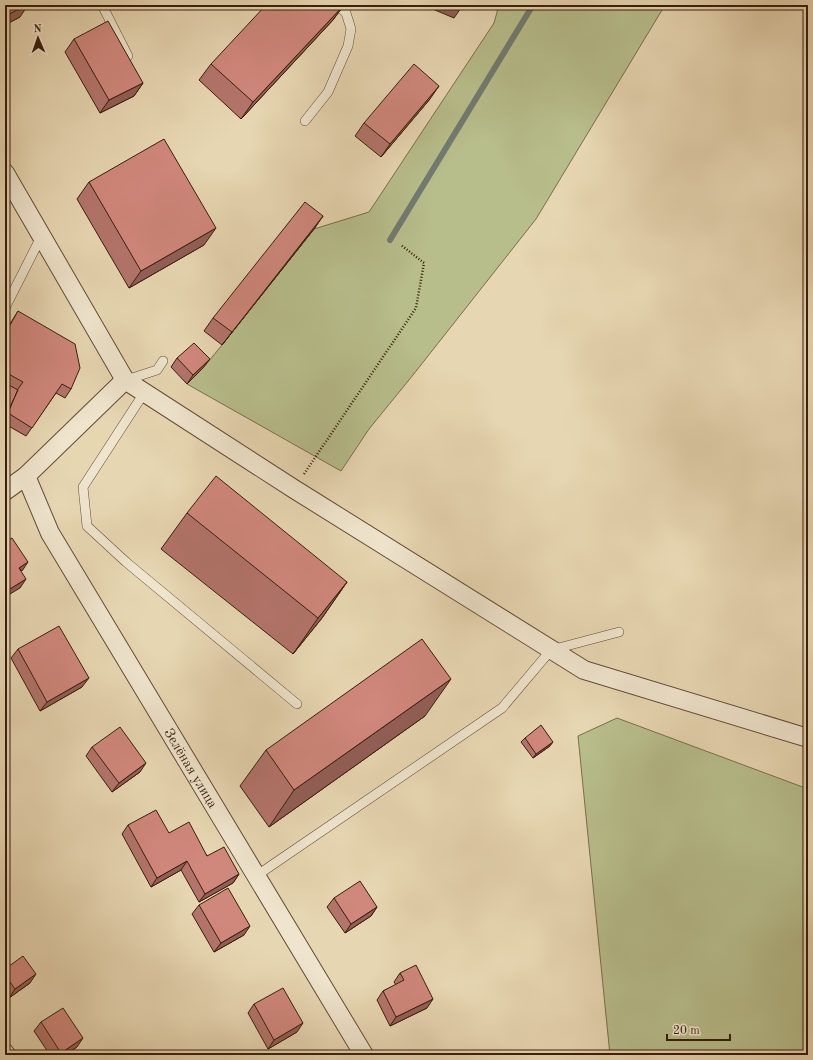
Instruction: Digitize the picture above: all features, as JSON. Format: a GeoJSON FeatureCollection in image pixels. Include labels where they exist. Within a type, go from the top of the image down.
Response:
{"type":"FeatureCollection","features":[{"type":"Feature","properties":{"kind":"street"},"geometry":{"type":"LineString","coordinates":[[5,173],[41,238],[125,380],[294,489],[584,670],[808,738]]}},
{"type":"Feature","properties":{"kind":"street"},"geometry":{"type":"LineString","coordinates":[[5,492],[26,476],[125,380]]}},
{"type":"Feature","properties":{"kind":"street","name":"Зелёная улица"},"geometry":{"type":"LineString","coordinates":[[26,476],[50,533],[364,1055]]}},
{"type":"Feature","properties":{"kind":"lane"},"geometry":{"type":"LineString","coordinates":[[102,5],[128,56]]}},
{"type":"Feature","properties":{"kind":"lane"},"geometry":{"type":"LineString","coordinates":[[305,121],[328,92],[348,46],[351,29],[346,13],[338,5]]}},
{"type":"Feature","properties":{"kind":"lane"},"geometry":{"type":"LineString","coordinates":[[5,308],[41,238]]}},
{"type":"Feature","properties":{"kind":"lane"},"geometry":{"type":"LineString","coordinates":[[125,380],[157,370],[163,361]]}},
{"type":"Feature","properties":{"kind":"lane"},"geometry":{"type":"LineString","coordinates":[[144,393],[83,488],[87,526],[126,562],[297,704]]}},
{"type":"Feature","properties":{"kind":"lane"},"geometry":{"type":"LineString","coordinates":[[256,876],[502,708],[551,650],[619,632]]}},
{"type":"Feature","properties":{"kind":"path"},"geometry":{"type":"LineString","coordinates":[[294,489],[416,308],[424,263],[401,245]]}},
{"type":"Feature","properties":{"kind":"green space"},"geometry":{"type":"Polygon","coordinates":[[[499,5],[665,5],[536,219],[369,429],[341,471],[187,384],[203,368],[222,345],[314,229],[369,212],[494,23],[499,5]]]}},
{"type":"Feature","properties":{"kind":"green space"},"geometry":{"type":"Polygon","coordinates":[[[617,718],[808,789],[808,1055],[610,1055],[578,736],[617,718]]]}},
{"type":"Feature","properties":{"kind":"building"},"geometry":{"type":"Polygon","coordinates":[[[5,5],[27,5],[7,15],[5,5]]]}},
{"type":"Feature","properties":{"kind":"building"},"geometry":{"type":"Polygon","coordinates":[[[266,5],[344,5],[253,102],[211,64],[266,5]]]}},
{"type":"Feature","properties":{"kind":"building"},"geometry":{"type":"Polygon","coordinates":[[[108,21],[143,83],[109,100],[74,39],[108,21]]]}},
{"type":"Feature","properties":{"kind":"building"},"geometry":{"type":"Polygon","coordinates":[[[414,64],[439,86],[390,144],[364,123],[414,64]]]}},
{"type":"Feature","properties":{"kind":"building"},"geometry":{"type":"Polygon","coordinates":[[[164,139],[216,228],[141,271],[89,182],[164,139]]]}},
{"type":"Feature","properties":{"kind":"building"},"geometry":{"type":"Polygon","coordinates":[[[305,202],[323,216],[232,332],[213,318],[305,202]]]}},
{"type":"Feature","properties":{"kind":"building"},"geometry":{"type":"Polygon","coordinates":[[[18,311],[75,344],[80,368],[71,389],[62,384],[32,428],[8,413],[18,389],[23,382],[5,372],[5,334],[18,311]]]}},
{"type":"Feature","properties":{"kind":"building"},"geometry":{"type":"Polygon","coordinates":[[[194,343],[210,359],[193,375],[177,358],[194,343]]]}},
{"type":"Feature","properties":{"kind":"building"},"geometry":{"type":"Polygon","coordinates":[[[5,383],[18,390],[5,418],[5,383]]]}},
{"type":"Feature","properties":{"kind":"building"},"geometry":{"type":"Polygon","coordinates":[[[216,476],[347,582],[318,618],[187,513],[216,476]]]}},
{"type":"Feature","properties":{"kind":"building"},"geometry":{"type":"Polygon","coordinates":[[[12,538],[28,562],[19,568],[26,579],[5,592],[5,542],[12,538]]]}},
{"type":"Feature","properties":{"kind":"building"},"geometry":{"type":"Polygon","coordinates":[[[59,626],[89,678],[47,702],[18,649],[59,626]]]}},
{"type":"Feature","properties":{"kind":"building"},"geometry":{"type":"Polygon","coordinates":[[[422,639],[451,679],[294,790],[266,750],[422,639]]]}},
{"type":"Feature","properties":{"kind":"building"},"geometry":{"type":"Polygon","coordinates":[[[541,725],[553,742],[536,754],[525,738],[541,725]]]}},
{"type":"Feature","properties":{"kind":"building"},"geometry":{"type":"Polygon","coordinates":[[[120,727],[146,763],[119,783],[92,747],[120,727]]]}},
{"type":"Feature","properties":{"kind":"building"},"geometry":{"type":"Polygon","coordinates":[[[156,810],[169,833],[189,822],[207,856],[224,847],[239,874],[205,894],[187,861],[157,878],[128,825],[156,810]]]}},
{"type":"Feature","properties":{"kind":"building"},"geometry":{"type":"Polygon","coordinates":[[[360,881],[377,907],[351,924],[334,898],[360,881]]]}},
{"type":"Feature","properties":{"kind":"building"},"geometry":{"type":"Polygon","coordinates":[[[228,888],[250,926],[221,943],[199,905],[228,888]]]}},
{"type":"Feature","properties":{"kind":"building"},"geometry":{"type":"Polygon","coordinates":[[[23,956],[36,974],[15,989],[5,975],[5,969],[23,956]]]}},
{"type":"Feature","properties":{"kind":"building"},"geometry":{"type":"Polygon","coordinates":[[[416,965],[433,999],[396,1017],[383,991],[404,980],[400,973],[416,965]]]}},
{"type":"Feature","properties":{"kind":"building"},"geometry":{"type":"Polygon","coordinates":[[[283,988],[303,1023],[274,1040],[254,1004],[283,988]]]}},
{"type":"Feature","properties":{"kind":"building"},"geometry":{"type":"Polygon","coordinates":[[[63,1008],[83,1038],[61,1053],[41,1022],[63,1008]]]}},
{"type":"Feature","properties":{"kind":"waterway"},"geometry":{"type":"LineString","coordinates":[[390,240],[533,5]]}}]}
